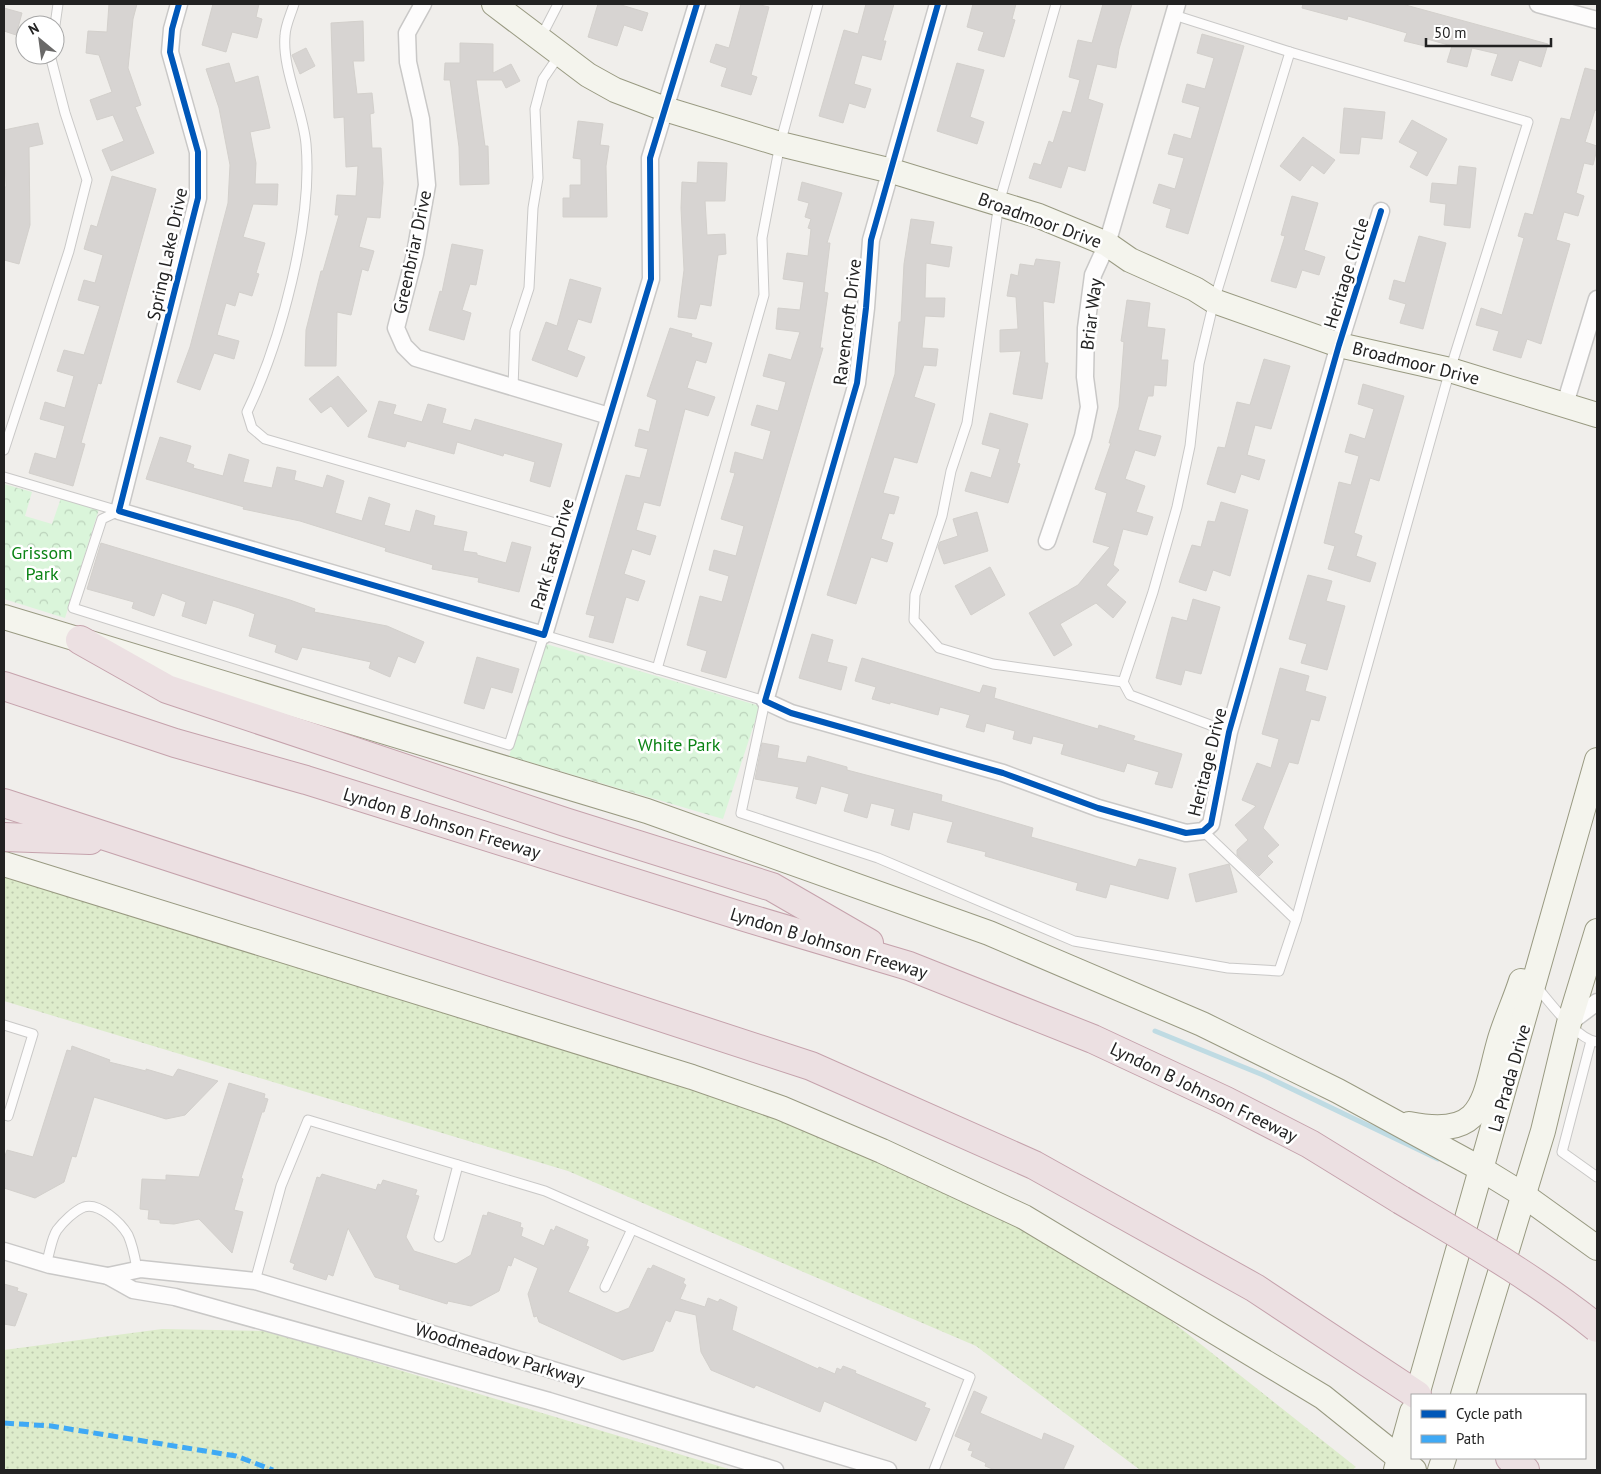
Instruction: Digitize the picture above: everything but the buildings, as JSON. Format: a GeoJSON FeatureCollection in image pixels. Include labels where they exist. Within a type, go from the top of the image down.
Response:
{"type":"FeatureCollection","features":[{"type":"Feature","properties":{"kind":"highway"},"geometry":{"type":"LineString","coordinates":[[80,640],[167,690],[565,822],[772,887],[909,966]]}},
{"type":"Feature","properties":{"kind":"highway","name":"Lyndon B Johnson Freeway"},"geometry":{"type":"LineString","coordinates":[[4,686],[176,742],[306,780],[731,914],[909,966],[1093,1039],[1226,1101],[1310,1144],[1491,1253],[1568,1305],[1597,1328]]}},
{"type":"Feature","properties":{"kind":"highway"},"geometry":{"type":"LineString","coordinates":[[4,803],[811,1066],[1034,1165],[1255,1288],[1415,1394]]}},
{"type":"Feature","properties":{"kind":"highway"},"geometry":{"type":"LineString","coordinates":[[4,837],[123,842]]}},
{"type":"Feature","properties":{"kind":"highway"},"geometry":{"type":"LineString","coordinates":[[1511,1459],[1525,1470]]}},
{"type":"Feature","properties":{"kind":"main road","name":"Broadmoor Drive"},"geometry":{"type":"LineString","coordinates":[[494,4],[588,76],[615,90],[665,109],[780,144],[892,171],[1039,216],[1107,244],[1130,260],[1195,290],[1214,301],[1339,345],[1450,370],[1597,415]]}},
{"type":"Feature","properties":{"kind":"main road"},"geometry":{"type":"LineString","coordinates":[[4,617],[647,811],[990,933],[1202,1024],[1396,1121],[1522,1194],[1597,1248]]}},
{"type":"Feature","properties":{"kind":"main road","name":"La Prada Drive"},"geometry":{"type":"LineString","coordinates":[[1417,1394],[1483,1170],[1597,760]]}},
{"type":"Feature","properties":{"kind":"main road"},"geometry":{"type":"LineString","coordinates":[[4,864],[692,1077],[781,1108],[882,1151],[1024,1217],[1150,1292],[1322,1397],[1403,1466]]}},
{"type":"Feature","properties":{"kind":"main road"},"geometry":{"type":"LineString","coordinates":[[1396,1121],[1427,1128],[1456,1126],[1476,1114],[1486,1095],[1500,1039],[1533,945],[1554,910]]}},
{"type":"Feature","properties":{"kind":"main road"},"geometry":{"type":"LineString","coordinates":[[1462,1394],[1522,1194],[1543,1131],[1569,1023],[1597,931]]}},
{"type":"Feature","properties":{"kind":"main road"},"geometry":{"type":"LineString","coordinates":[[1403,1466],[1411,1418]]}},
{"type":"Feature","properties":{"kind":"street","name":"Spring Lake Drive"},"geometry":{"type":"LineString","coordinates":[[119,510],[198,198],[198,152],[170,52],[172,29],[179,4]]}},
{"type":"Feature","properties":{"kind":"street","name":"Greenbriar Drive"},"geometry":{"type":"LineString","coordinates":[[422,4],[407,33],[408,62],[421,119],[427,185],[415,254],[396,328],[404,346],[416,358],[608,416]]}},
{"type":"Feature","properties":{"kind":"street","name":"Park East Drive"},"geometry":{"type":"LineString","coordinates":[[119,510],[544,635],[650,279],[650,158],[697,4]]}},
{"type":"Feature","properties":{"kind":"street","name":"Ravencroft Drive"},"geometry":{"type":"LineString","coordinates":[[765,701],[857,382],[866,308],[871,240],[938,4]]}},
{"type":"Feature","properties":{"kind":"street"},"geometry":{"type":"LineString","coordinates":[[1538,4],[1597,20]]}},
{"type":"Feature","properties":{"kind":"street","name":"Briar Way"},"geometry":{"type":"LineString","coordinates":[[1048,541],[1083,436],[1089,407],[1085,377],[1086,328],[1094,276],[1107,244],[1176,9]]}},
{"type":"Feature","properties":{"kind":"street","name":"Heritage Circle"},"geometry":{"type":"LineString","coordinates":[[1339,345],[1381,211]]}},
{"type":"Feature","properties":{"kind":"street"},"geometry":{"type":"LineString","coordinates":[[1565,404],[1597,298]]}},
{"type":"Feature","properties":{"kind":"street","name":"Heritage Drive"},"geometry":{"type":"LineString","coordinates":[[765,701],[791,713],[1003,773],[1098,808],[1186,833],[1203,831],[1211,824],[1229,732],[1339,345]]}},
{"type":"Feature","properties":{"kind":"street"},"geometry":{"type":"LineString","coordinates":[[1569,1023],[1597,1002]]}},
{"type":"Feature","properties":{"kind":"street","name":"Woodmeadow Parkway"},"geometry":{"type":"LineString","coordinates":[[4,1251],[46,1264],[108,1276],[133,1290],[175,1298],[549,1401],[775,1470]]}},
{"type":"Feature","properties":{"kind":"street","name":"Woodmeadow Parkway"},"geometry":{"type":"LineString","coordinates":[[108,1276],[137,1270],[164,1270],[255,1281],[888,1470]]}},
{"type":"Feature","properties":{"kind":"lane"},"geometry":{"type":"LineString","coordinates":[[294,4],[285,36],[286,57],[301,114],[307,174],[297,260],[265,375],[247,412],[252,428],[266,439],[576,529]]}},
{"type":"Feature","properties":{"kind":"lane"},"geometry":{"type":"LineString","coordinates":[[540,39],[558,4]]}},
{"type":"Feature","properties":{"kind":"lane"},"geometry":{"type":"LineString","coordinates":[[657,670],[764,295],[762,238],[780,144],[818,4]]}},
{"type":"Feature","properties":{"kind":"lane"},"geometry":{"type":"LineString","coordinates":[[1056,4],[999,204],[967,423],[951,471],[942,516],[915,595],[914,620],[939,648],[993,664],[1123,682]]}},
{"type":"Feature","properties":{"kind":"lane"},"geometry":{"type":"LineString","coordinates":[[119,510],[102,519],[73,608],[509,745],[544,635],[765,701],[741,813],[878,858],[1074,941],[1228,968],[1278,971],[1296,920],[1450,370],[1528,122],[1290,52],[1176,9]]}},
{"type":"Feature","properties":{"kind":"lane"},"geometry":{"type":"LineString","coordinates":[[1229,732],[1130,695],[1123,682],[1154,592],[1177,507],[1190,446],[1199,364],[1214,301],[1290,52]]}},
{"type":"Feature","properties":{"kind":"lane"},"geometry":{"type":"LineString","coordinates":[[513,388],[515,331],[529,288],[533,208],[538,178],[535,109],[543,79],[560,54]]}},
{"type":"Feature","properties":{"kind":"lane"},"geometry":{"type":"LineString","coordinates":[[4,450],[69,251],[87,180],[65,113],[53,65]]}},
{"type":"Feature","properties":{"kind":"lane"},"geometry":{"type":"LineString","coordinates":[[4,477],[119,510]]}},
{"type":"Feature","properties":{"kind":"lane"},"geometry":{"type":"LineString","coordinates":[[1203,831],[1296,920]]}},
{"type":"Feature","properties":{"kind":"lane"},"geometry":{"type":"LineString","coordinates":[[1535,985],[1569,1023],[1594,1041],[1562,1152],[1597,1177]]}},
{"type":"Feature","properties":{"kind":"lane"},"geometry":{"type":"LineString","coordinates":[[4,1025],[33,1034],[8,1116],[4,1115]]}},
{"type":"Feature","properties":{"kind":"lane"},"geometry":{"type":"LineString","coordinates":[[255,1281],[281,1186],[308,1120],[545,1191],[970,1378],[934,1470]]}},
{"type":"Feature","properties":{"kind":"lane"},"geometry":{"type":"LineString","coordinates":[[439,1237],[458,1165]]}},
{"type":"Feature","properties":{"kind":"lane"},"geometry":{"type":"LineString","coordinates":[[46,1264],[56,1232],[62,1224],[84,1207],[91,1207],[115,1220],[127,1234],[134,1253],[137,1270]]}},
{"type":"Feature","properties":{"kind":"lane"},"geometry":{"type":"LineString","coordinates":[[605,1288],[632,1229]]}},
{"type":"Feature","properties":{"kind":"green space","name":"Grissom Park"},"geometry":{"type":"Polygon","coordinates":[[[4,484],[32,492],[25,516],[52,524],[61,498],[99,509],[65,618],[4,599],[4,484]]]}},
{"type":"Feature","properties":{"kind":"green space","name":"White Park"},"geometry":{"type":"Polygon","coordinates":[[[546,644],[760,706],[723,819],[509,756],[546,644]]]}},
{"type":"Feature","properties":{"kind":"green space"},"geometry":{"type":"Polygon","coordinates":[[[4,861],[743,1084],[828,1114],[1027,1207],[1356,1467],[1352,1470],[1140,1470],[976,1346],[568,1171],[4,1001],[4,861]]]}},
{"type":"Feature","properties":{"kind":"green space"},"geometry":{"type":"Polygon","coordinates":[[[162,1329],[269,1331],[732,1470],[4,1470],[4,1350],[162,1329]]]}},
{"type":"Feature","properties":{"kind":"waterway"},"geometry":{"type":"LineString","coordinates":[[1155,1031],[1263,1075],[1438,1159]]}},
{"type":"Feature","properties":{"kind":"marked path"},"geometry":{"type":"LineString","coordinates":[[4,1423],[51,1426],[236,1456],[273,1470]]}},
{"type":"Feature","properties":{"kind":"cycle path"},"geometry":{"type":"LineString","coordinates":[[179,4],[172,29],[170,52],[198,152],[198,198],[119,511],[544,635],[651,279],[650,158],[697,4]]}},
{"type":"Feature","properties":{"kind":"cycle path"},"geometry":{"type":"LineString","coordinates":[[938,4],[871,240],[866,308],[857,383],[765,701],[791,713],[1003,773],[1098,808],[1186,833],[1203,831],[1211,824],[1229,732],[1339,345],[1381,211]]}}]}
